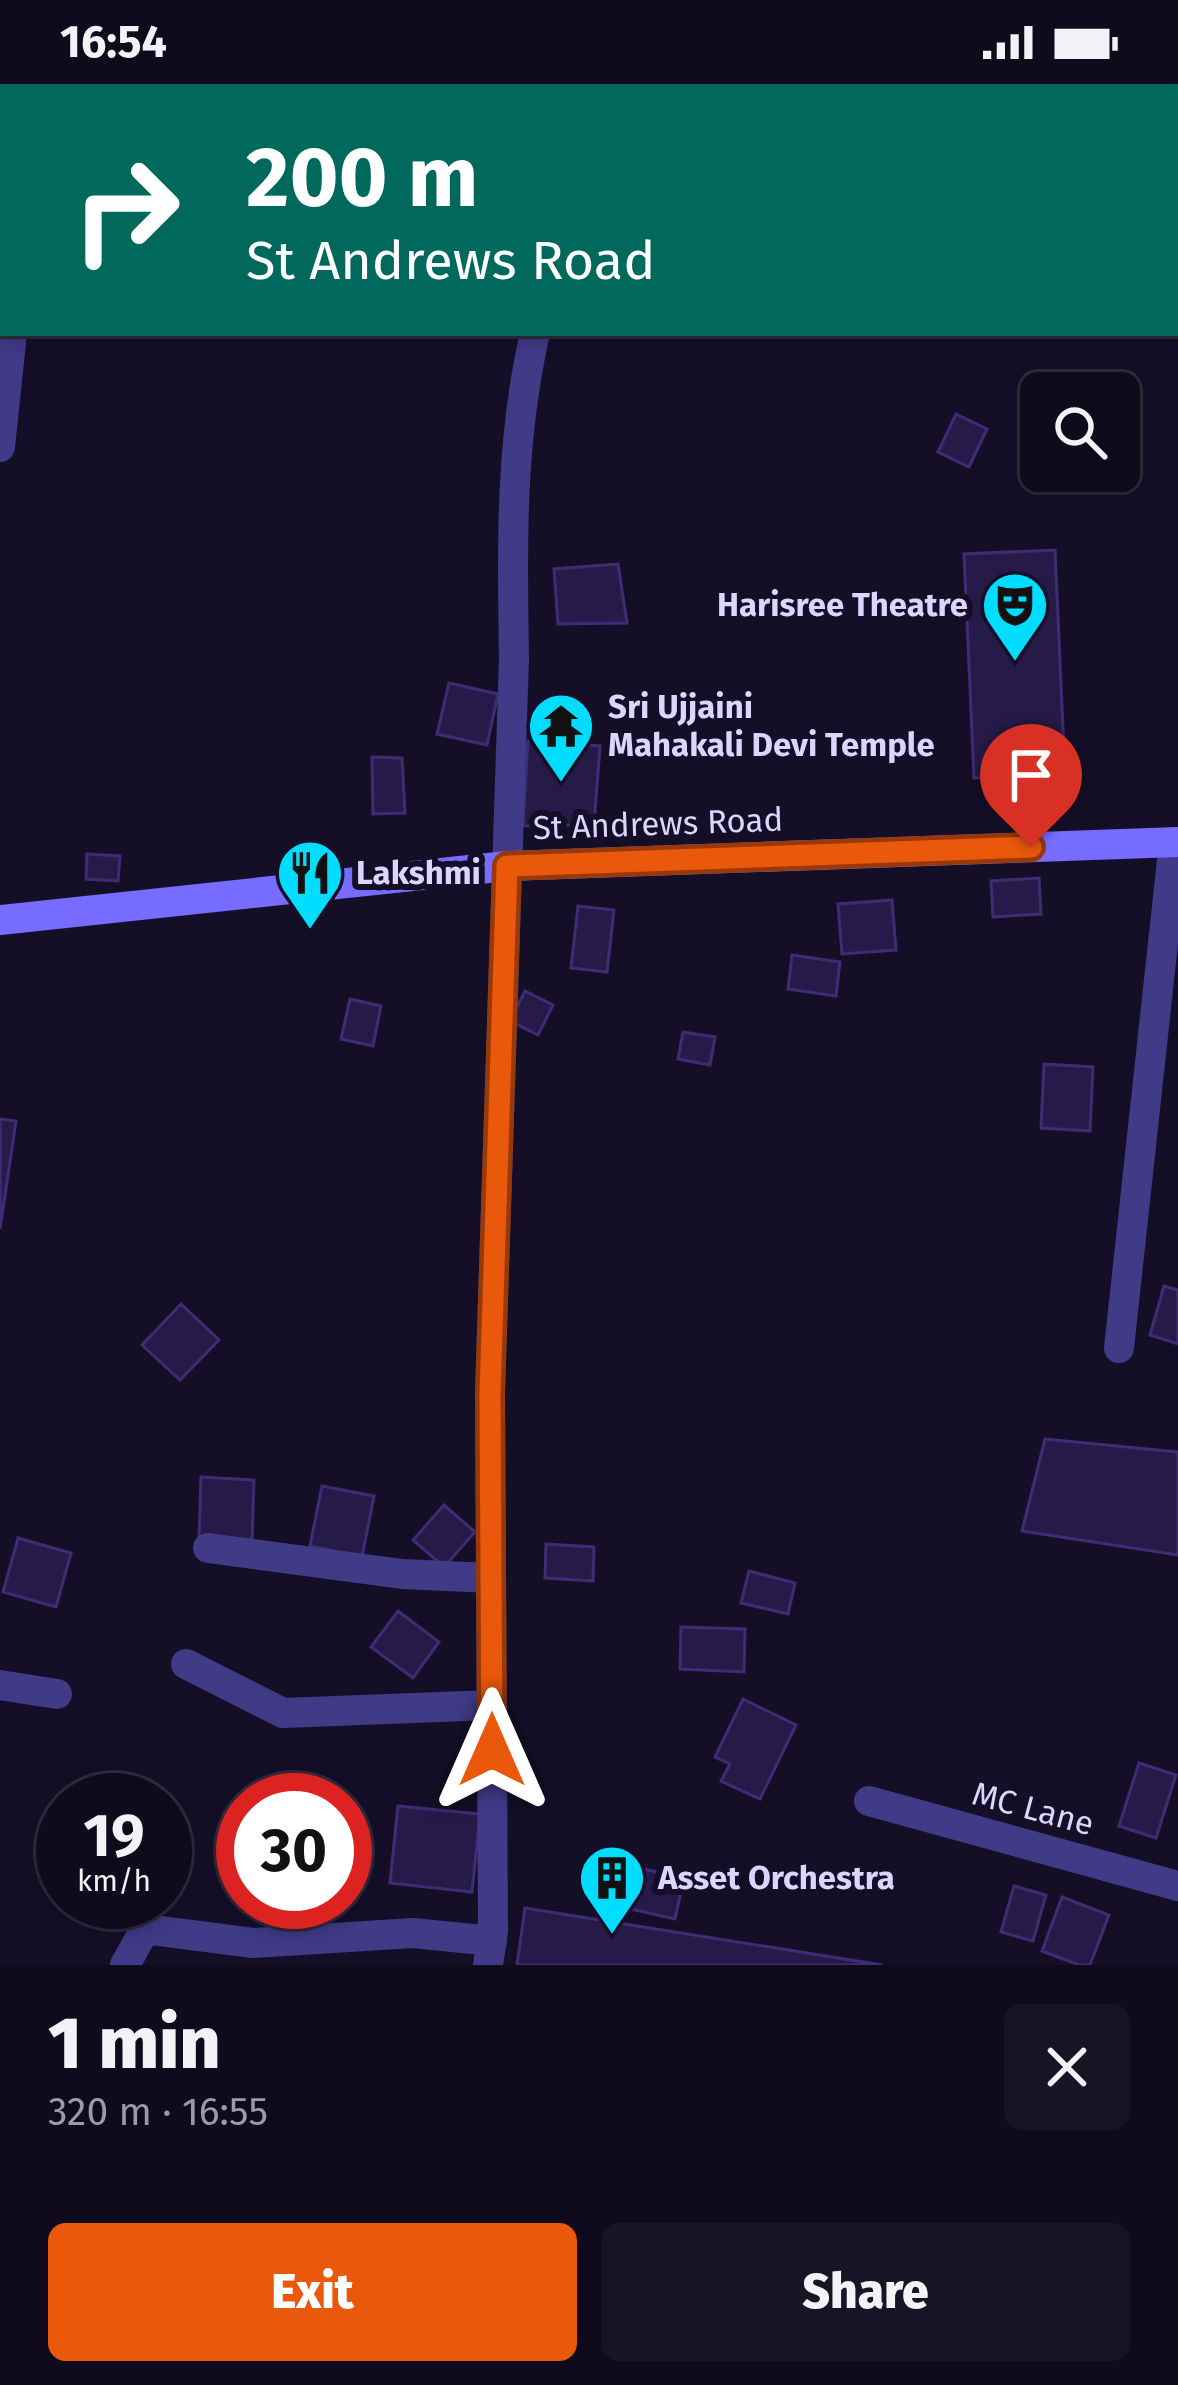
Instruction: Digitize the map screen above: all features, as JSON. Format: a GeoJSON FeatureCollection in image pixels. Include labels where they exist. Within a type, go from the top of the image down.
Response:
{"type":"FeatureCollection","features":[{"type":"Feature","properties":{"kind":"main road","name":"St Andrews Road"},"geometry":{"type":"LineString","coordinates":[[0,920],[507,866],[1176,842]]}},
{"type":"Feature","properties":{"kind":"street"},"geometry":{"type":"LineString","coordinates":[[0,447],[11,336]]}},
{"type":"Feature","properties":{"kind":"street"},"geometry":{"type":"LineString","coordinates":[[125,1965],[146,1929],[253,1943],[412,1933],[490,1953],[490,1393],[514,659],[512,537],[519,402],[534,336]]}},
{"type":"Feature","properties":{"kind":"street"},"geometry":{"type":"LineString","coordinates":[[1119,1348],[1176,842]]}},
{"type":"Feature","properties":{"kind":"street"},"geometry":{"type":"LineString","coordinates":[[208,1548],[402,1574],[491,1578]]}},
{"type":"Feature","properties":{"kind":"street"},"geometry":{"type":"LineString","coordinates":[[186,1664],[283,1713],[492,1705]]}},
{"type":"Feature","properties":{"kind":"street"},"geometry":{"type":"LineString","coordinates":[[0,1684],[57,1694]]}},
{"type":"Feature","properties":{"kind":"street","name":"MC Lane"},"geometry":{"type":"LineString","coordinates":[[869,1801],[1178,1886]]}},
{"type":"Feature","properties":{"kind":"building"},"geometry":{"type":"Polygon","coordinates":[[[956,414],[987,429],[969,467],[938,452],[956,414]]]}},
{"type":"Feature","properties":{"kind":"building","name":"Harisree Theatre"},"geometry":{"type":"Polygon","coordinates":[[[1055,550],[1065,774],[974,778],[964,554],[1055,550]]]}},
{"type":"Feature","properties":{"kind":"building"},"geometry":{"type":"Polygon","coordinates":[[[618,564],[627,623],[558,624],[554,569],[618,564]]]}},
{"type":"Feature","properties":{"kind":"building"},"geometry":{"type":"Polygon","coordinates":[[[449,683],[498,694],[487,745],[437,734],[449,683]]]}},
{"type":"Feature","properties":{"kind":"building","name":"Sri Ujjaini Mahakali Devi Temple"},"geometry":{"type":"Polygon","coordinates":[[[528,741],[600,746],[594,825],[523,826],[528,741]]]}},
{"type":"Feature","properties":{"kind":"building"},"geometry":{"type":"Polygon","coordinates":[[[372,757],[402,758],[405,813],[373,814],[372,757]]]}},
{"type":"Feature","properties":{"kind":"building"},"geometry":{"type":"Polygon","coordinates":[[[87,854],[120,856],[118,881],[86,879],[87,854]]]}},
{"type":"Feature","properties":{"kind":"building"},"geometry":{"type":"Polygon","coordinates":[[[1039,878],[1041,914],[993,917],[991,881],[1039,878]]]}},
{"type":"Feature","properties":{"kind":"building"},"geometry":{"type":"Polygon","coordinates":[[[892,900],[896,950],[842,954],[838,904],[892,900]]]}},
{"type":"Feature","properties":{"kind":"building"},"geometry":{"type":"Polygon","coordinates":[[[578,906],[614,910],[607,972],[571,968],[578,906]]]}},
{"type":"Feature","properties":{"kind":"building"},"geometry":{"type":"Polygon","coordinates":[[[792,955],[840,962],[836,996],[788,989],[792,955]]]}},
{"type":"Feature","properties":{"kind":"building"},"geometry":{"type":"Polygon","coordinates":[[[525,991],[553,1005],[538,1035],[510,1021],[525,991]]]}},
{"type":"Feature","properties":{"kind":"building"},"geometry":{"type":"Polygon","coordinates":[[[350,999],[381,1006],[373,1046],[341,1039],[350,999]]]}},
{"type":"Feature","properties":{"kind":"building"},"geometry":{"type":"Polygon","coordinates":[[[683,1032],[715,1037],[710,1065],[678,1059],[683,1032]]]}},
{"type":"Feature","properties":{"kind":"building"},"geometry":{"type":"Polygon","coordinates":[[[1044,1064],[1093,1067],[1090,1131],[1041,1128],[1044,1064]]]}},
{"type":"Feature","properties":{"kind":"building"},"geometry":{"type":"Polygon","coordinates":[[[0,1119],[16,1121],[0,1229],[0,1119]]]}},
{"type":"Feature","properties":{"kind":"building"},"geometry":{"type":"Polygon","coordinates":[[[1164,1286],[1178,1290],[1178,1344],[1150,1335],[1164,1286]]]}},
{"type":"Feature","properties":{"kind":"building"},"geometry":{"type":"Polygon","coordinates":[[[181,1304],[219,1340],[180,1380],[142,1345],[181,1304]]]}},
{"type":"Feature","properties":{"kind":"building"},"geometry":{"type":"Polygon","coordinates":[[[1045,1439],[1178,1452],[1178,1555],[1022,1531],[1045,1439]]]}},
{"type":"Feature","properties":{"kind":"building"},"geometry":{"type":"Polygon","coordinates":[[[201,1477],[254,1480],[252,1541],[199,1539],[201,1477]]]}},
{"type":"Feature","properties":{"kind":"building"},"geometry":{"type":"Polygon","coordinates":[[[322,1486],[374,1496],[362,1557],[310,1546],[322,1486]]]}},
{"type":"Feature","properties":{"kind":"building"},"geometry":{"type":"Polygon","coordinates":[[[444,1505],[475,1532],[444,1567],[413,1540],[444,1505]]]}},
{"type":"Feature","properties":{"kind":"building"},"geometry":{"type":"Polygon","coordinates":[[[18,1538],[71,1553],[56,1607],[3,1592],[18,1538]]]}},
{"type":"Feature","properties":{"kind":"building"},"geometry":{"type":"Polygon","coordinates":[[[546,1544],[594,1547],[593,1581],[545,1578],[546,1544]]]}},
{"type":"Feature","properties":{"kind":"building"},"geometry":{"type":"Polygon","coordinates":[[[749,1571],[795,1583],[788,1614],[741,1603],[749,1571]]]}},
{"type":"Feature","properties":{"kind":"building"},"geometry":{"type":"Polygon","coordinates":[[[398,1611],[439,1642],[413,1678],[371,1647],[398,1611]]]}},
{"type":"Feature","properties":{"kind":"building"},"geometry":{"type":"Polygon","coordinates":[[[681,1627],[745,1629],[744,1672],[680,1669],[681,1627]]]}},
{"type":"Feature","properties":{"kind":"building"},"geometry":{"type":"Polygon","coordinates":[[[743,1699],[796,1725],[760,1799],[721,1781],[730,1764],[715,1757],[743,1699]]]}},
{"type":"Feature","properties":{"kind":"building"},"geometry":{"type":"Polygon","coordinates":[[[1139,1763],[1176,1775],[1156,1838],[1119,1826],[1139,1763]]]}},
{"type":"Feature","properties":{"kind":"building"},"geometry":{"type":"Polygon","coordinates":[[[398,1806],[480,1814],[472,1892],[390,1883],[398,1806]]]}},
{"type":"Feature","properties":{"kind":"building"},"geometry":{"type":"Polygon","coordinates":[[[622,1864],[684,1878],[675,1919],[613,1905],[622,1864]]]}},
{"type":"Feature","properties":{"kind":"building"},"geometry":{"type":"Polygon","coordinates":[[[1014,1886],[1046,1895],[1033,1941],[1001,1932],[1014,1886]]]}},
{"type":"Feature","properties":{"kind":"building"},"geometry":{"type":"Polygon","coordinates":[[[1062,1897],[1109,1915],[1090,1965],[1042,1951],[1062,1897]]]}},
{"type":"Feature","properties":{"kind":"building","name":"Asset Orchestra"},"geometry":{"type":"Polygon","coordinates":[[[525,1908],[882,1965],[517,1965],[525,1908]]]}},
{"type":"Feature","properties":{"kind":"place","name":"Harisree Theatre"},"geometry":{"type":"Point","coordinates":[1015,664]}},
{"type":"Feature","properties":{"kind":"place","name":"Sri Ujjaini Mahakali Devi Temple"},"geometry":{"type":"Point","coordinates":[561,785]}},
{"type":"Feature","properties":{"kind":"place","name":"Lakshmi"},"geometry":{"type":"Point","coordinates":[310,932]}},
{"type":"Feature","properties":{"kind":"place","name":"Asset Orchestra"},"geometry":{"type":"Point","coordinates":[612,1937]}},
{"type":"Feature","properties":{"kind":"route"},"geometry":{"type":"LineString","coordinates":[[492,1750],[490,1393],[507,866],[1031,847]]}}]}
